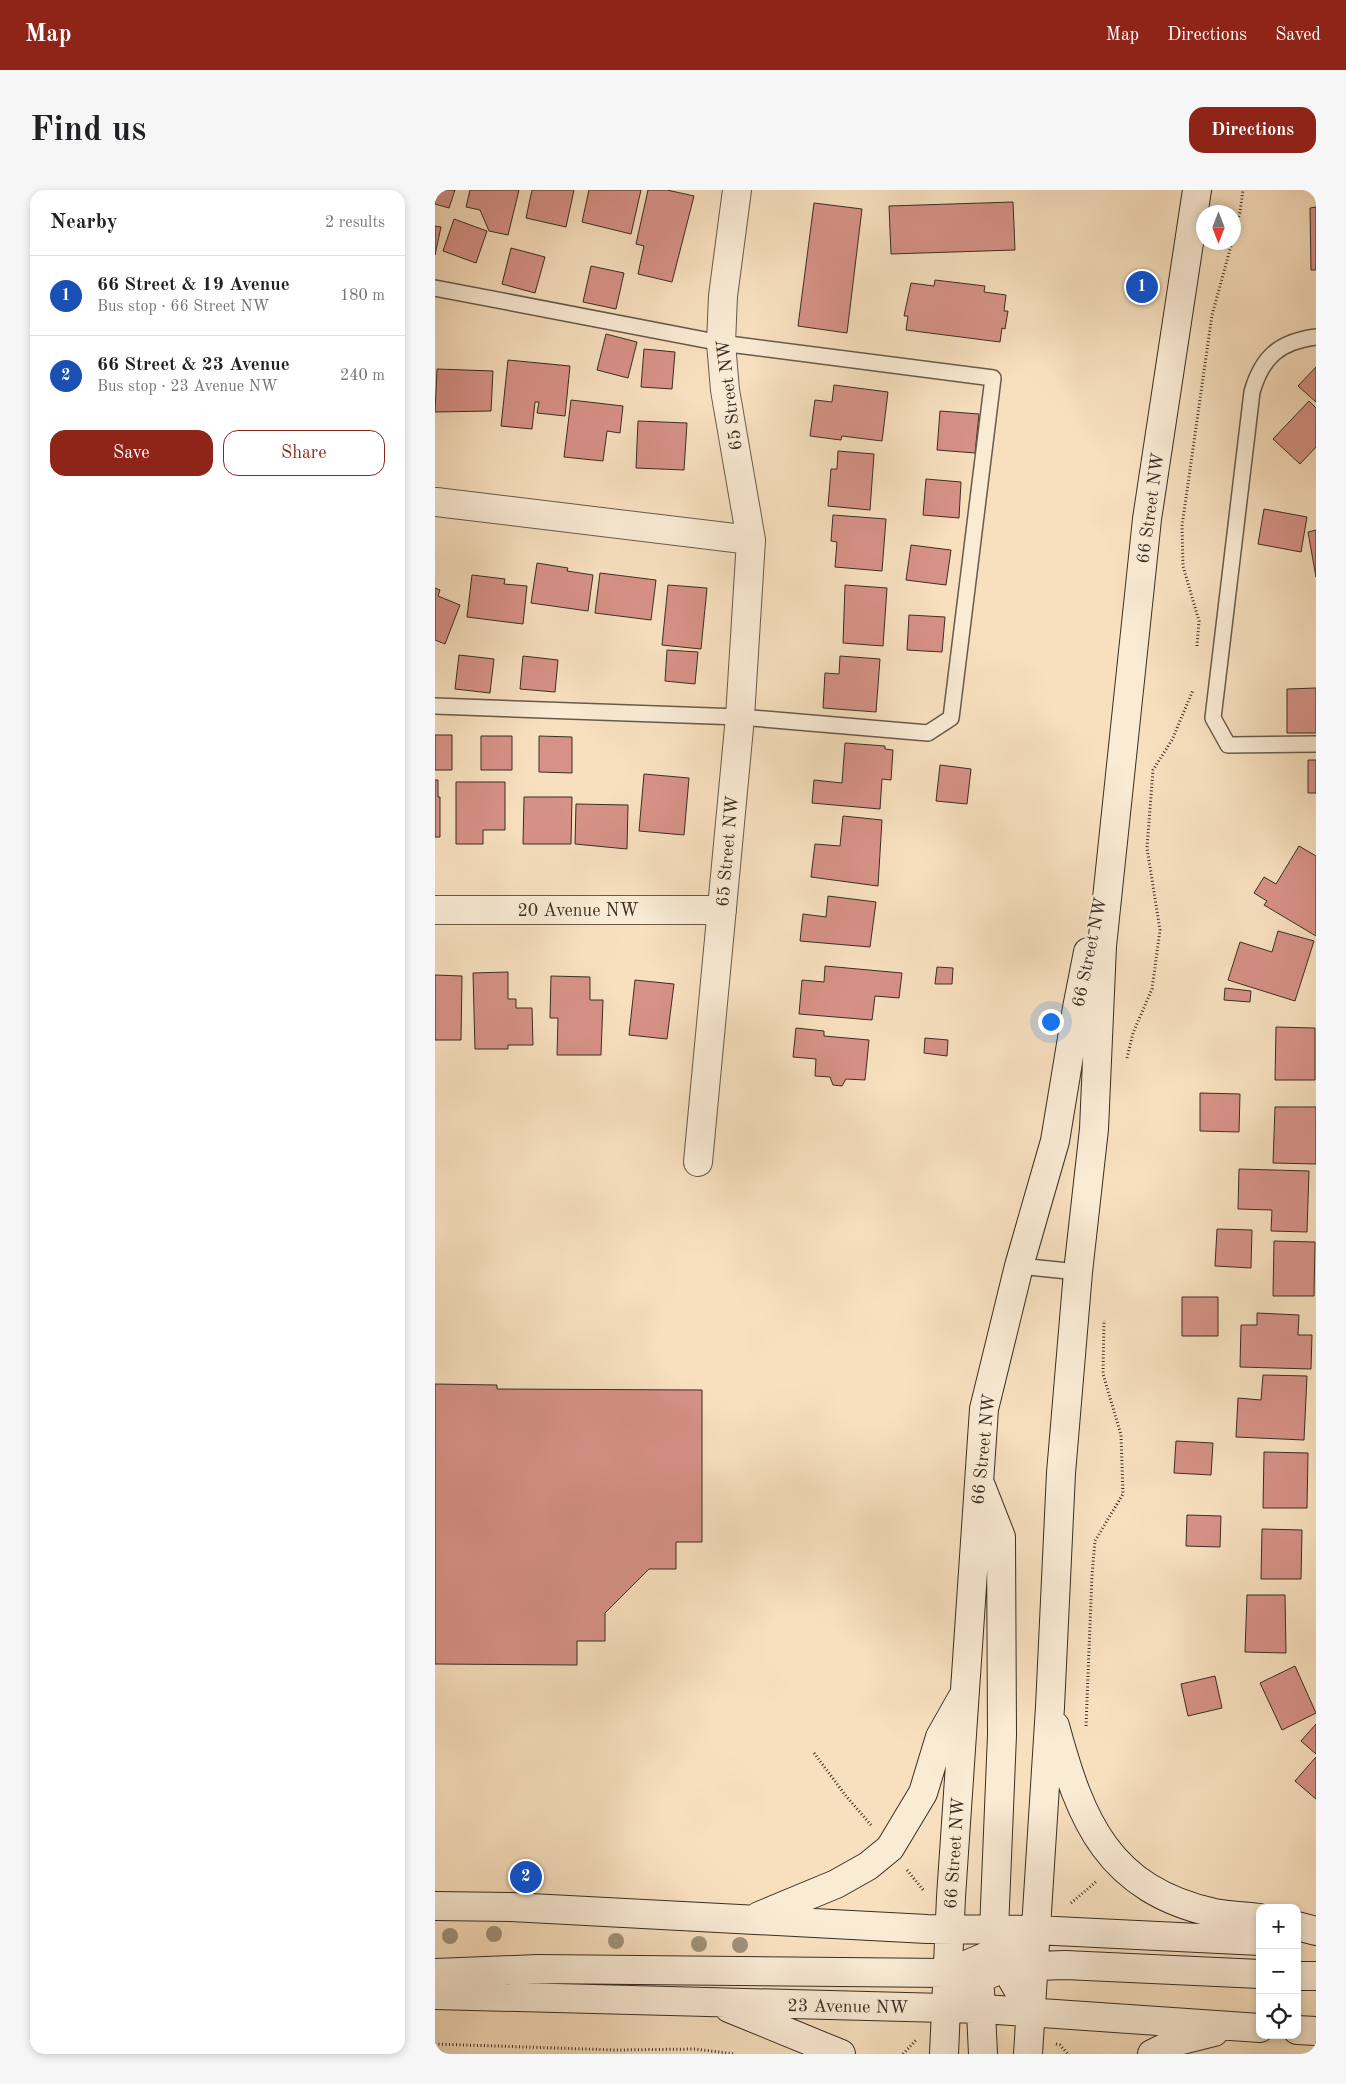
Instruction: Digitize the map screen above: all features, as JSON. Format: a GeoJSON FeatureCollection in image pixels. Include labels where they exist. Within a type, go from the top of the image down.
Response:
{"type":"FeatureCollection","features":[{"type":"Feature","properties":{"kind":"main road","name":"65 Street NW"},"geometry":{"type":"LineString","coordinates":[[698,1162],[739,717],[751,540],[725,390],[721,343],[723,296],[737,190]]}},
{"type":"Feature","properties":{"kind":"main road","name":"66 Street NW"},"geometry":{"type":"LineString","coordinates":[[1028,2054],[1061,1473],[1078,1272],[1094,1129],[1101,946],[1147,518],[1197,190]]}},
{"type":"Feature","properties":{"kind":"main road"},"geometry":{"type":"LineString","coordinates":[[436,502],[751,540]]}},
{"type":"Feature","properties":{"kind":"main road","name":"66 Street NW"},"geometry":{"type":"LineString","coordinates":[[944,2054],[945,2008],[964,1972],[949,1930],[984,1409],[1019,1266],[1055,1141],[1077,1008],[1114,828]]}},
{"type":"Feature","properties":{"kind":"main road","name":"20 Avenue NW"},"geometry":{"type":"LineString","coordinates":[[435,910],[722,910]]}},
{"type":"Feature","properties":{"kind":"main road"},"geometry":{"type":"LineString","coordinates":[[978,1478],[1001,1537],[1000,1950],[1031,2012]]}},
{"type":"Feature","properties":{"kind":"main road"},"geometry":{"type":"LineString","coordinates":[[751,1919],[836,1884],[868,1866],[890,1848],[923,1793],[940,1736],[966,1692]]}},
{"type":"Feature","properties":{"kind":"main road"},"geometry":{"type":"LineString","coordinates":[[1049,1707],[1075,1795],[1093,1829],[1116,1863],[1134,1879],[1183,1904],[1215,1913],[1256,1918]]}},
{"type":"Feature","properties":{"kind":"main road"},"geometry":{"type":"LineString","coordinates":[[435,1906],[511,1906],[949,1930],[1000,1950],[1033,1966],[1256,1974]]}},
{"type":"Feature","properties":{"kind":"main road"},"geometry":{"type":"LineString","coordinates":[[1301,1927],[1316,1931]]}},
{"type":"Feature","properties":{"kind":"main road"},"geometry":{"type":"LineString","coordinates":[[435,1973],[538,1969],[964,1972],[1035,1930],[1256,1941]]}},
{"type":"Feature","properties":{"kind":"main road"},"geometry":{"type":"LineString","coordinates":[[1301,1942],[1316,1943]]}},
{"type":"Feature","properties":{"kind":"main road"},"geometry":{"type":"LineString","coordinates":[[964,1972],[983,2009],[983,2054]]}},
{"type":"Feature","properties":{"kind":"main road"},"geometry":{"type":"LineString","coordinates":[[1301,1976],[1316,1976]]}},
{"type":"Feature","properties":{"kind":"main road","name":"23 Avenue NW"},"geometry":{"type":"LineString","coordinates":[[435,1995],[983,2009],[1251,2028]]}},
{"type":"Feature","properties":{"kind":"main road"},"geometry":{"type":"LineString","coordinates":[[716,2002],[841,2054]]}},
{"type":"Feature","properties":{"kind":"main road"},"geometry":{"type":"LineString","coordinates":[[1152,2054],[1177,2041],[1202,2034],[1251,2028]]}},
{"type":"Feature","properties":{"kind":"main road"},"geometry":{"type":"LineString","coordinates":[[1301,2030],[1316,2031]]}},
{"type":"Feature","properties":{"kind":"lane"},"geometry":{"type":"LineString","coordinates":[[435,288],[721,343],[993,378],[951,718],[928,732],[739,717],[435,706]]}},
{"type":"Feature","properties":{"kind":"lane"},"geometry":{"type":"LineString","coordinates":[[1316,337],[1295,341],[1278,350],[1266,360],[1258,372],[1252,392],[1213,718],[1228,745],[1316,744]]}},
{"type":"Feature","properties":{"kind":"lane"},"geometry":{"type":"LineString","coordinates":[[1019,1266],[1078,1272]]}},
{"type":"Feature","properties":{"kind":"path"},"geometry":{"type":"LineString","coordinates":[[1241,205],[1243,190]]}},
{"type":"Feature","properties":{"kind":"path"},"geometry":{"type":"LineString","coordinates":[[1197,649],[1199,621],[1183,566],[1182,526],[1212,315],[1230,250]]}},
{"type":"Feature","properties":{"kind":"path"},"geometry":{"type":"LineString","coordinates":[[1125,1064],[1133,1033],[1152,989],[1160,930],[1147,848],[1153,770],[1172,740],[1194,687]]}},
{"type":"Feature","properties":{"kind":"path"},"geometry":{"type":"LineString","coordinates":[[1086,1728],[1095,1541],[1123,1494],[1121,1435],[1103,1374],[1105,1310]]}},
{"type":"Feature","properties":{"kind":"path"},"geometry":{"type":"LineString","coordinates":[[814,1753],[846,1796],[872,1826]]}},
{"type":"Feature","properties":{"kind":"path"},"geometry":{"type":"LineString","coordinates":[[905,1867],[928,1896]]}},
{"type":"Feature","properties":{"kind":"path"},"geometry":{"type":"LineString","coordinates":[[1069,1905],[1101,1878]]}},
{"type":"Feature","properties":{"kind":"path"},"geometry":{"type":"LineString","coordinates":[[903,2054],[920,2036]]}},
{"type":"Feature","properties":{"kind":"path"},"geometry":{"type":"LineString","coordinates":[[435,2044],[616,2050],[695,2049],[735,2054]]}},
{"type":"Feature","properties":{"kind":"path"},"geometry":{"type":"LineString","coordinates":[[1060,2045],[1068,2054]]}},
{"type":"Feature","properties":{"kind":"building"},"geometry":{"type":"Polygon","coordinates":[[[435,190],[455,190],[449,208],[435,204],[435,190]]]}},
{"type":"Feature","properties":{"kind":"building"},"geometry":{"type":"Polygon","coordinates":[[[470,190],[519,190],[508,235],[489,231],[480,210],[466,207],[470,190]]]}},
{"type":"Feature","properties":{"kind":"building"},"geometry":{"type":"Polygon","coordinates":[[[532,190],[574,190],[566,227],[526,218],[532,190]]]}},
{"type":"Feature","properties":{"kind":"building"},"geometry":{"type":"Polygon","coordinates":[[[589,190],[641,190],[631,234],[582,222],[589,190]]]}},
{"type":"Feature","properties":{"kind":"building"},"geometry":{"type":"Polygon","coordinates":[[[648,190],[667,190],[694,196],[672,282],[638,274],[644,246],[636,244],[648,190]]]}},
{"type":"Feature","properties":{"kind":"building"},"geometry":{"type":"Polygon","coordinates":[[[1013,202],[1015,250],[891,254],[889,206],[1013,202]]]}},
{"type":"Feature","properties":{"kind":"building"},"geometry":{"type":"Polygon","coordinates":[[[814,203],[862,209],[847,333],[798,326],[814,203]]]}},
{"type":"Feature","properties":{"kind":"building"},"geometry":{"type":"Polygon","coordinates":[[[1316,207],[1316,270],[1311,270],[1310,208],[1316,207]]]}},
{"type":"Feature","properties":{"kind":"building"},"geometry":{"type":"Polygon","coordinates":[[[454,219],[487,231],[476,263],[443,251],[454,219]]]}},
{"type":"Feature","properties":{"kind":"building"},"geometry":{"type":"Polygon","coordinates":[[[435,226],[441,227],[435,255],[435,226]]]}},
{"type":"Feature","properties":{"kind":"building"},"geometry":{"type":"Polygon","coordinates":[[[511,248],[545,257],[535,293],[502,284],[511,248]]]}},
{"type":"Feature","properties":{"kind":"building"},"geometry":{"type":"Polygon","coordinates":[[[591,266],[624,273],[616,309],[583,302],[591,266]]]}},
{"type":"Feature","properties":{"kind":"building"},"geometry":{"type":"Polygon","coordinates":[[[935,280],[985,286],[984,292],[1006,295],[1004,311],[1008,311],[1005,329],[1002,328],[1000,342],[906,330],[908,316],[904,316],[911,283],[934,286],[935,280]]]}},
{"type":"Feature","properties":{"kind":"building"},"geometry":{"type":"Polygon","coordinates":[[[606,334],[637,342],[628,378],[597,370],[606,334]]]}},
{"type":"Feature","properties":{"kind":"building"},"geometry":{"type":"Polygon","coordinates":[[[644,349],[675,352],[672,389],[641,387],[644,349]]]}},
{"type":"Feature","properties":{"kind":"building"},"geometry":{"type":"Polygon","coordinates":[[[508,360],[570,366],[565,416],[537,413],[539,402],[535,402],[532,429],[501,426],[508,360]]]}},
{"type":"Feature","properties":{"kind":"building"},"geometry":{"type":"Polygon","coordinates":[[[1316,367],[1316,402],[1298,386],[1316,367]]]}},
{"type":"Feature","properties":{"kind":"building"},"geometry":{"type":"Polygon","coordinates":[[[437,369],[493,371],[491,411],[435,412],[437,369]]]}},
{"type":"Feature","properties":{"kind":"building"},"geometry":{"type":"Polygon","coordinates":[[[834,385],[888,392],[882,441],[842,436],[841,440],[810,436],[815,400],[832,402],[834,385]]]}},
{"type":"Feature","properties":{"kind":"building"},"geometry":{"type":"Polygon","coordinates":[[[571,400],[623,406],[620,433],[607,431],[603,461],[564,457],[571,400]]]}},
{"type":"Feature","properties":{"kind":"building"},"geometry":{"type":"Polygon","coordinates":[[[1309,401],[1316,408],[1316,447],[1300,464],[1273,439],[1309,401]]]}},
{"type":"Feature","properties":{"kind":"building"},"geometry":{"type":"Polygon","coordinates":[[[940,411],[979,414],[975,453],[937,450],[940,411]]]}},
{"type":"Feature","properties":{"kind":"building"},"geometry":{"type":"Polygon","coordinates":[[[638,421],[687,423],[684,470],[636,468],[638,421]]]}},
{"type":"Feature","properties":{"kind":"building"},"geometry":{"type":"Polygon","coordinates":[[[838,451],[874,454],[870,510],[828,506],[831,469],[837,469],[838,451]]]}},
{"type":"Feature","properties":{"kind":"building"},"geometry":{"type":"Polygon","coordinates":[[[926,479],[961,482],[959,518],[923,515],[926,479]]]}},
{"type":"Feature","properties":{"kind":"building"},"geometry":{"type":"Polygon","coordinates":[[[1264,509],[1307,517],[1301,552],[1258,544],[1264,509]]]}},
{"type":"Feature","properties":{"kind":"building"},"geometry":{"type":"Polygon","coordinates":[[[833,515],[886,519],[882,571],[835,567],[837,542],[831,541],[833,515]]]}},
{"type":"Feature","properties":{"kind":"building"},"geometry":{"type":"Polygon","coordinates":[[[1316,530],[1316,577],[1308,532],[1316,530]]]}},
{"type":"Feature","properties":{"kind":"building"},"geometry":{"type":"Polygon","coordinates":[[[911,545],[951,550],[946,585],[906,580],[911,545]]]}},
{"type":"Feature","properties":{"kind":"building"},"geometry":{"type":"Polygon","coordinates":[[[537,563],[568,568],[567,571],[593,575],[588,611],[531,603],[537,563]]]}},
{"type":"Feature","properties":{"kind":"building"},"geometry":{"type":"Polygon","coordinates":[[[600,573],[656,580],[651,620],[595,613],[600,573]]]}},
{"type":"Feature","properties":{"kind":"building"},"geometry":{"type":"Polygon","coordinates":[[[472,575],[505,579],[504,584],[527,586],[523,624],[467,617],[472,575]]]}},
{"type":"Feature","properties":{"kind":"building"},"geometry":{"type":"Polygon","coordinates":[[[668,585],[707,588],[701,649],[662,645],[668,585]]]}},
{"type":"Feature","properties":{"kind":"building"},"geometry":{"type":"Polygon","coordinates":[[[845,585],[887,588],[883,646],[843,643],[845,585]]]}},
{"type":"Feature","properties":{"kind":"building"},"geometry":{"type":"Polygon","coordinates":[[[435,588],[440,590],[438,596],[460,605],[445,644],[435,640],[435,588]]]}},
{"type":"Feature","properties":{"kind":"building"},"geometry":{"type":"Polygon","coordinates":[[[909,615],[945,617],[942,652],[907,650],[909,615]]]}},
{"type":"Feature","properties":{"kind":"building"},"geometry":{"type":"Polygon","coordinates":[[[667,650],[698,652],[695,684],[665,681],[667,650]]]}},
{"type":"Feature","properties":{"kind":"building"},"geometry":{"type":"Polygon","coordinates":[[[459,655],[494,659],[490,693],[455,689],[459,655]]]}},
{"type":"Feature","properties":{"kind":"building"},"geometry":{"type":"Polygon","coordinates":[[[523,656],[558,660],[555,692],[520,689],[523,656]]]}},
{"type":"Feature","properties":{"kind":"building"},"geometry":{"type":"Polygon","coordinates":[[[840,656],[880,659],[876,712],[823,708],[825,673],[839,674],[840,656]]]}},
{"type":"Feature","properties":{"kind":"building"},"geometry":{"type":"Polygon","coordinates":[[[1316,688],[1316,733],[1287,733],[1287,689],[1316,688]]]}},
{"type":"Feature","properties":{"kind":"building"},"geometry":{"type":"Polygon","coordinates":[[[435,735],[452,735],[452,770],[435,770],[435,735]]]}},
{"type":"Feature","properties":{"kind":"building"},"geometry":{"type":"Polygon","coordinates":[[[481,736],[512,736],[512,770],[481,770],[481,736]]]}},
{"type":"Feature","properties":{"kind":"building"},"geometry":{"type":"Polygon","coordinates":[[[539,736],[572,737],[572,773],[539,772],[539,736]]]}},
{"type":"Feature","properties":{"kind":"building"},"geometry":{"type":"Polygon","coordinates":[[[845,743],[885,746],[885,749],[893,750],[891,780],[882,779],[880,809],[812,803],[814,780],[842,783],[845,743]]]}},
{"type":"Feature","properties":{"kind":"building"},"geometry":{"type":"Polygon","coordinates":[[[1308,760],[1316,760],[1316,793],[1308,793],[1308,760]]]}},
{"type":"Feature","properties":{"kind":"building"},"geometry":{"type":"Polygon","coordinates":[[[940,765],[971,769],[967,804],[936,801],[940,765]]]}},
{"type":"Feature","properties":{"kind":"building"},"geometry":{"type":"Polygon","coordinates":[[[644,774],[689,778],[684,835],[639,831],[644,774]]]}},
{"type":"Feature","properties":{"kind":"building"},"geometry":{"type":"Polygon","coordinates":[[[435,780],[438,780],[438,797],[440,797],[440,837],[435,837],[435,780]]]}},
{"type":"Feature","properties":{"kind":"building"},"geometry":{"type":"Polygon","coordinates":[[[456,782],[505,782],[505,830],[483,830],[483,844],[456,844],[456,782]]]}},
{"type":"Feature","properties":{"kind":"building"},"geometry":{"type":"Polygon","coordinates":[[[524,797],[572,797],[571,844],[523,844],[524,797]]]}},
{"type":"Feature","properties":{"kind":"building"},"geometry":{"type":"Polygon","coordinates":[[[576,804],[628,805],[627,849],[575,844],[576,804]]]}},
{"type":"Feature","properties":{"kind":"building"},"geometry":{"type":"Polygon","coordinates":[[[843,816],[882,820],[878,886],[811,877],[815,844],[840,846],[843,816]]]}},
{"type":"Feature","properties":{"kind":"building"},"geometry":{"type":"Polygon","coordinates":[[[1299,846],[1316,856],[1316,936],[1264,905],[1267,901],[1254,893],[1264,877],[1276,884],[1299,846]]]}},
{"type":"Feature","properties":{"kind":"building"},"geometry":{"type":"Polygon","coordinates":[[[828,896],[876,902],[870,947],[800,941],[803,914],[826,917],[828,896]]]}},
{"type":"Feature","properties":{"kind":"building"},"geometry":{"type":"Polygon","coordinates":[[[1278,931],[1314,941],[1295,1001],[1228,980],[1240,942],[1272,952],[1278,931]]]}},
{"type":"Feature","properties":{"kind":"building"},"geometry":{"type":"Polygon","coordinates":[[[825,966],[902,973],[899,998],[875,996],[872,1020],[799,1014],[802,980],[824,982],[825,966]]]}},
{"type":"Feature","properties":{"kind":"building"},"geometry":{"type":"Polygon","coordinates":[[[937,967],[953,968],[952,984],[935,984],[937,967]]]}},
{"type":"Feature","properties":{"kind":"building"},"geometry":{"type":"Polygon","coordinates":[[[508,972],[508,999],[516,999],[516,1008],[532,1008],[533,1045],[508,1045],[508,1049],[475,1049],[473,973],[508,972]]]}},
{"type":"Feature","properties":{"kind":"building"},"geometry":{"type":"Polygon","coordinates":[[[435,975],[462,976],[461,1040],[435,1040],[435,975]]]}},
{"type":"Feature","properties":{"kind":"building"},"geometry":{"type":"Polygon","coordinates":[[[551,976],[590,977],[590,1000],[603,1000],[601,1055],[557,1055],[558,1018],[550,1018],[551,976]]]}},
{"type":"Feature","properties":{"kind":"building"},"geometry":{"type":"Polygon","coordinates":[[[635,980],[674,984],[667,1039],[629,1035],[635,980]]]}},
{"type":"Feature","properties":{"kind":"building"},"geometry":{"type":"Polygon","coordinates":[[[1225,988],[1251,991],[1250,1002],[1224,1000],[1225,988]]]}},
{"type":"Feature","properties":{"kind":"building"},"geometry":{"type":"Polygon","coordinates":[[[1276,1027],[1315,1028],[1315,1080],[1275,1080],[1276,1027]]]}},
{"type":"Feature","properties":{"kind":"building"},"geometry":{"type":"Polygon","coordinates":[[[796,1028],[824,1031],[824,1036],[869,1040],[865,1080],[846,1079],[842,1086],[833,1085],[830,1077],[815,1076],[816,1059],[793,1057],[796,1028]]]}},
{"type":"Feature","properties":{"kind":"building"},"geometry":{"type":"Polygon","coordinates":[[[925,1038],[948,1040],[947,1056],[924,1053],[925,1038]]]}},
{"type":"Feature","properties":{"kind":"building"},"geometry":{"type":"Polygon","coordinates":[[[1200,1093],[1240,1094],[1239,1132],[1200,1131],[1200,1093]]]}},
{"type":"Feature","properties":{"kind":"building"},"geometry":{"type":"Polygon","coordinates":[[[1275,1107],[1316,1107],[1316,1164],[1273,1163],[1275,1107]]]}},
{"type":"Feature","properties":{"kind":"building"},"geometry":{"type":"Polygon","coordinates":[[[1239,1169],[1309,1171],[1307,1232],[1271,1231],[1272,1210],[1238,1209],[1239,1169]]]}},
{"type":"Feature","properties":{"kind":"building"},"geometry":{"type":"Polygon","coordinates":[[[1217,1229],[1252,1230],[1251,1268],[1215,1266],[1217,1229]]]}},
{"type":"Feature","properties":{"kind":"building"},"geometry":{"type":"Polygon","coordinates":[[[1274,1241],[1315,1242],[1314,1296],[1273,1296],[1274,1241]]]}},
{"type":"Feature","properties":{"kind":"building"},"geometry":{"type":"Polygon","coordinates":[[[1182,1297],[1218,1297],[1218,1336],[1182,1336],[1182,1297]]]}},
{"type":"Feature","properties":{"kind":"building"},"geometry":{"type":"Polygon","coordinates":[[[1257,1313],[1299,1315],[1298,1335],[1312,1335],[1311,1369],[1240,1367],[1241,1325],[1257,1325],[1257,1313]]]}},
{"type":"Feature","properties":{"kind":"building"},"geometry":{"type":"Polygon","coordinates":[[[1263,1375],[1307,1376],[1304,1440],[1236,1437],[1238,1398],[1261,1400],[1263,1375]]]}},
{"type":"Feature","properties":{"kind":"building"},"geometry":{"type":"Polygon","coordinates":[[[435,1384],[497,1385],[497,1389],[702,1390],[702,1542],[676,1542],[676,1569],[649,1569],[605,1613],[605,1641],[577,1641],[577,1665],[435,1664],[435,1384]]]}},
{"type":"Feature","properties":{"kind":"building"},"geometry":{"type":"Polygon","coordinates":[[[1176,1441],[1213,1443],[1211,1475],[1174,1473],[1176,1441]]]}},
{"type":"Feature","properties":{"kind":"building"},"geometry":{"type":"Polygon","coordinates":[[[1264,1452],[1308,1453],[1307,1508],[1263,1508],[1264,1452]]]}},
{"type":"Feature","properties":{"kind":"building"},"geometry":{"type":"Polygon","coordinates":[[[1187,1515],[1221,1516],[1220,1547],[1186,1546],[1187,1515]]]}},
{"type":"Feature","properties":{"kind":"building"},"geometry":{"type":"Polygon","coordinates":[[[1262,1529],[1302,1530],[1301,1579],[1261,1579],[1262,1529]]]}},
{"type":"Feature","properties":{"kind":"building"},"geometry":{"type":"Polygon","coordinates":[[[1247,1595],[1285,1595],[1286,1653],[1245,1652],[1247,1595]]]}},
{"type":"Feature","properties":{"kind":"building"},"geometry":{"type":"Polygon","coordinates":[[[1295,1666],[1316,1713],[1282,1730],[1260,1683],[1295,1666]]]}},
{"type":"Feature","properties":{"kind":"building"},"geometry":{"type":"Polygon","coordinates":[[[1215,1676],[1222,1708],[1188,1716],[1181,1684],[1215,1676]]]}},
{"type":"Feature","properties":{"kind":"building"},"geometry":{"type":"Polygon","coordinates":[[[1316,1724],[1316,1754],[1301,1741],[1316,1724]]]}},
{"type":"Feature","properties":{"kind":"building"},"geometry":{"type":"Polygon","coordinates":[[[1316,1757],[1316,1799],[1295,1781],[1316,1757]]]}},
{"type":"Feature","properties":{"kind":"place","name":"66 Street & 19 Avenue"},"geometry":{"type":"Point","coordinates":[1142,287]}},
{"type":"Feature","properties":{"kind":"place","name":"66 Street & 23 Avenue"},"geometry":{"type":"Point","coordinates":[526,1877]}}]}
